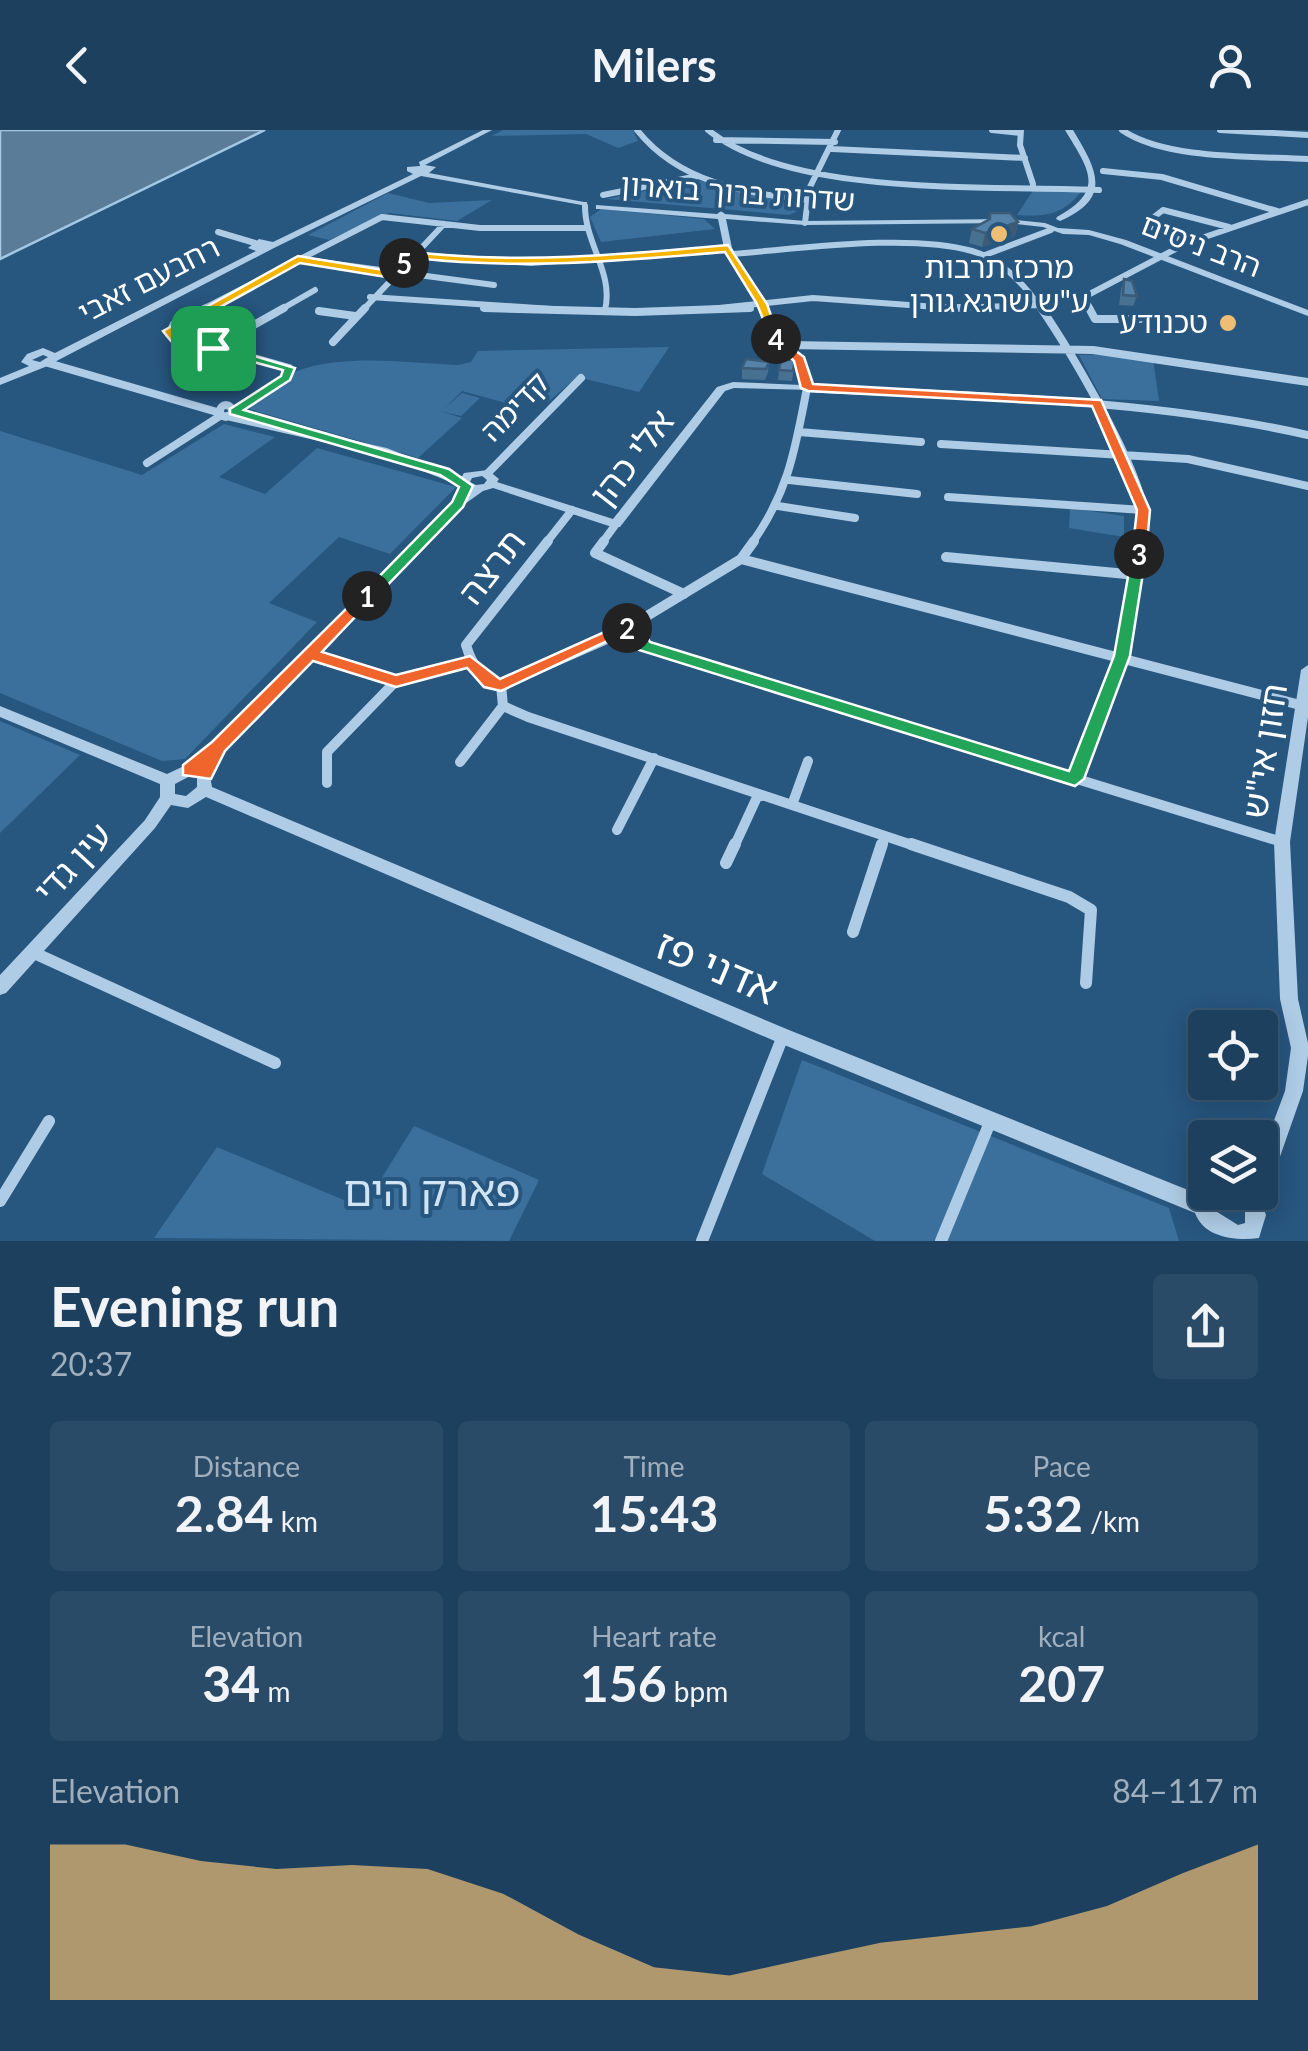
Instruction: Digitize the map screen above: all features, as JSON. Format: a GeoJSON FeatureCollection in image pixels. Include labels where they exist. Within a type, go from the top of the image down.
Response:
{"type":"FeatureCollection","features":[{"type":"Feature","properties":{"kind":"street","name":"רחבעם זאבי"},"geometry":{"type":"LineString","coordinates":[[423,170],[488,130]]}},
{"type":"Feature","properties":{"kind":"street","name":"רחבעם זאבי"},"geometry":{"type":"LineString","coordinates":[[12,376],[26,360],[43,351],[423,170],[497,130]]}},
{"type":"Feature","properties":{"kind":"street"},"geometry":{"type":"LineString","coordinates":[[637,130],[648,130]]}},
{"type":"Feature","properties":{"kind":"street"},"geometry":{"type":"LineString","coordinates":[[637,130],[655,152],[698,176],[806,200]]}},
{"type":"Feature","properties":{"kind":"street"},"geometry":{"type":"LineString","coordinates":[[708,130],[714,140],[739,156],[819,172],[910,181],[1034,184],[1095,190]]}},
{"type":"Feature","properties":{"kind":"street"},"geometry":{"type":"LineString","coordinates":[[805,221],[806,200],[834,146],[838,130]]}},
{"type":"Feature","properties":{"kind":"street"},"geometry":{"type":"LineString","coordinates":[[992,130],[1020,132],[1034,184]]}},
{"type":"Feature","properties":{"kind":"street"},"geometry":{"type":"LineString","coordinates":[[1069,130],[1095,171],[1095,190]]}},
{"type":"Feature","properties":{"kind":"street"},"geometry":{"type":"LineString","coordinates":[[1078,130],[1104,171]]}},
{"type":"Feature","properties":{"kind":"street"},"geometry":{"type":"LineString","coordinates":[[1122,130],[1132,138],[1189,149],[1308,160]]}},
{"type":"Feature","properties":{"kind":"street"},"geometry":{"type":"LineString","coordinates":[[1220,130],[1308,135]]}},
{"type":"Feature","properties":{"kind":"street"},"geometry":{"type":"LineString","coordinates":[[714,140],[1025,158]]}},
{"type":"Feature","properties":{"kind":"street","name":"שדרות ברוך בוארון"},"geometry":{"type":"LineString","coordinates":[[423,170],[593,204],[722,219],[805,221]]}},
{"type":"Feature","properties":{"kind":"street"},"geometry":{"type":"LineString","coordinates":[[1048,225],[1074,226],[1104,171]]}},
{"type":"Feature","properties":{"kind":"street"},"geometry":{"type":"LineString","coordinates":[[1104,171],[1162,177],[1277,211]]}},
{"type":"Feature","properties":{"kind":"street"},"geometry":{"type":"LineString","coordinates":[[605,311],[610,289],[586,228],[593,204],[698,176]]}},
{"type":"Feature","properties":{"kind":"street"},"geometry":{"type":"LineString","coordinates":[[985,255],[1060,219],[1095,190]]}},
{"type":"Feature","properties":{"kind":"street"},"geometry":{"type":"LineString","coordinates":[[1140,319],[1095,319],[1085,306],[1084,297],[1092,289],[1188,243],[1308,202]]}},
{"type":"Feature","properties":{"kind":"street"},"geometry":{"type":"LineString","coordinates":[[1188,243],[1144,224],[1163,210],[1230,227]]}},
{"type":"Feature","properties":{"kind":"street"},"geometry":{"type":"LineString","coordinates":[[147,463],[286,378],[289,368],[170,336],[174,324],[382,217],[508,230],[586,228]]}},
{"type":"Feature","properties":{"kind":"street","name":"שדרות ברוך בוארון"},"geometry":{"type":"LineString","coordinates":[[722,219],[1048,225]]}},
{"type":"Feature","properties":{"kind":"street"},"geometry":{"type":"LineString","coordinates":[[327,783],[327,752],[396,681],[470,662],[490,683],[501,686],[632,625],[741,559],[778,506],[789,480],[808,388],[800,359],[773,336],[762,304],[729,251],[722,219]]}},
{"type":"Feature","properties":{"kind":"street","name":"הרב ניסים"},"geometry":{"type":"LineString","coordinates":[[1060,219],[1308,313]]}},
{"type":"Feature","properties":{"kind":"street"},"geometry":{"type":"LineString","coordinates":[[333,342],[370,296],[444,224]]}},
{"type":"Feature","properties":{"kind":"street"},"geometry":{"type":"LineString","coordinates":[[218,232],[261,245]]}},
{"type":"Feature","properties":{"kind":"street"},"geometry":{"type":"LineString","coordinates":[[412,255],[482,263],[598,262],[884,243],[985,255],[1016,278],[1041,305],[1071,350],[1121,452],[1144,510],[1122,656],[1075,779]]}},
{"type":"Feature","properties":{"kind":"street","name":"רחבעם זאבי"},"geometry":{"type":"LineString","coordinates":[[0,382],[47,362],[261,245]]}},
{"type":"Feature","properties":{"kind":"street"},"geometry":{"type":"LineString","coordinates":[[298,260],[494,285]]}},
{"type":"Feature","properties":{"kind":"street"},"geometry":{"type":"LineString","coordinates":[[213,348],[315,290]]}},
{"type":"Feature","properties":{"kind":"street"},"geometry":{"type":"LineString","coordinates":[[370,296],[488,308],[605,311],[714,311],[813,298],[950,308],[1041,305]]}},
{"type":"Feature","properties":{"kind":"street"},"geometry":{"type":"LineString","coordinates":[[319,311],[355,316]]}},
{"type":"Feature","properties":{"kind":"street"},"geometry":{"type":"LineString","coordinates":[[788,345],[1150,355],[1308,382]]}},
{"type":"Feature","properties":{"kind":"street"},"geometry":{"type":"LineString","coordinates":[[43,351],[47,362]]}},
{"type":"Feature","properties":{"kind":"street"},"geometry":{"type":"LineString","coordinates":[[26,360],[47,362],[477,482]]}},
{"type":"Feature","properties":{"kind":"street","name":"קדימה"},"geometry":{"type":"LineString","coordinates":[[200,778],[218,747],[581,378]]}},
{"type":"Feature","properties":{"kind":"street"},"geometry":{"type":"LineString","coordinates":[[808,388],[1185,410],[1308,436]]}},
{"type":"Feature","properties":{"kind":"street","name":"אלי כהן"},"geometry":{"type":"LineString","coordinates":[[684,594],[595,553],[721,389],[808,388]]}},
{"type":"Feature","properties":{"kind":"street"},"geometry":{"type":"LineString","coordinates":[[800,432],[920,442]]}},
{"type":"Feature","properties":{"kind":"street"},"geometry":{"type":"LineString","coordinates":[[940,444],[1188,459],[1308,486]]}},
{"type":"Feature","properties":{"kind":"street"},"geometry":{"type":"LineString","coordinates":[[789,480],[917,494]]}},
{"type":"Feature","properties":{"kind":"street","name":"תרצה"},"geometry":{"type":"LineString","coordinates":[[477,482],[616,524]]}},
{"type":"Feature","properties":{"kind":"street"},"geometry":{"type":"LineString","coordinates":[[948,497],[1144,510]]}},
{"type":"Feature","properties":{"kind":"street"},"geometry":{"type":"LineString","coordinates":[[778,506],[854,518]]}},
{"type":"Feature","properties":{"kind":"street","name":"תרצה"},"geometry":{"type":"LineString","coordinates":[[470,662],[466,645],[572,510]]}},
{"type":"Feature","properties":{"kind":"street"},"geometry":{"type":"LineString","coordinates":[[946,557],[968,556],[1137,575]]}},
{"type":"Feature","properties":{"kind":"street"},"geometry":{"type":"LineString","coordinates":[[741,559],[1300,705]]}},
{"type":"Feature","properties":{"kind":"street"},"geometry":{"type":"LineString","coordinates":[[632,625],[644,646],[1282,842]]}},
{"type":"Feature","properties":{"kind":"street"},"geometry":{"type":"LineString","coordinates":[[310,654],[396,681]]}},
{"type":"Feature","properties":{"kind":"street","name":"חזון אי\"ש"},"geometry":{"type":"LineString","coordinates":[[1278,1132],[1294,1091],[1300,1048],[1290,999],[1282,842],[1308,670]]}},
{"type":"Feature","properties":{"kind":"street"},"geometry":{"type":"LineString","coordinates":[[460,762],[503,706],[501,686]]}},
{"type":"Feature","properties":{"kind":"street"},"geometry":{"type":"LineString","coordinates":[[503,706],[1069,897],[1091,910],[1086,983]]}},
{"type":"Feature","properties":{"kind":"street"},"geometry":{"type":"LineString","coordinates":[[0,711],[172,794]]}},
{"type":"Feature","properties":{"kind":"street"},"geometry":{"type":"LineString","coordinates":[[617,830],[654,758]]}},
{"type":"Feature","properties":{"kind":"street"},"geometry":{"type":"LineString","coordinates":[[792,805],[808,760]]}},
{"type":"Feature","properties":{"kind":"street"},"geometry":{"type":"LineString","coordinates":[[172,794],[200,778]]}},
{"type":"Feature","properties":{"kind":"street"},"geometry":{"type":"LineString","coordinates":[[172,794],[200,778]]}},
{"type":"Feature","properties":{"kind":"street","name":"אדני פז"},"geometry":{"type":"LineString","coordinates":[[200,778],[783,1036],[991,1120],[1188,1191]]}},
{"type":"Feature","properties":{"kind":"street","name":"עין גדי"},"geometry":{"type":"LineString","coordinates":[[0,987],[150,824],[172,794]]}},
{"type":"Feature","properties":{"kind":"street"},"geometry":{"type":"LineString","coordinates":[[726,864],[758,794]]}},
{"type":"Feature","properties":{"kind":"street"},"geometry":{"type":"LineString","coordinates":[[853,932],[885,836]]}},
{"type":"Feature","properties":{"kind":"street"},"geometry":{"type":"LineString","coordinates":[[32,952],[275,1063]]}},
{"type":"Feature","properties":{"kind":"street"},"geometry":{"type":"LineString","coordinates":[[702,1241],[783,1036]]}},
{"type":"Feature","properties":{"kind":"street"},"geometry":{"type":"LineString","coordinates":[[942,1241],[991,1120]]}},
{"type":"Feature","properties":{"kind":"street"},"geometry":{"type":"LineString","coordinates":[[0,1201],[49,1121]]}},
{"type":"Feature","properties":{"kind":"street","name":"אדני פז"},"geometry":{"type":"LineString","coordinates":[[1208,1210],[1213,1224],[1236,1239]]}},
{"type":"Feature","properties":{"kind":"street","name":"חזון אי\"ש"},"geometry":{"type":"LineString","coordinates":[[1236,1239],[1252,1232],[1257,1222],[1256,1210]]}},
{"type":"Feature","properties":{"kind":"green space"},"geometry":{"type":"Polygon","coordinates":[[[503,130],[633,130],[638,141],[618,148],[586,134],[492,136],[503,130]]]}},
{"type":"Feature","properties":{"kind":"green space"},"geometry":{"type":"Polygon","coordinates":[[[697,180],[792,203],[798,211],[789,215],[606,199],[697,180]]]}},
{"type":"Feature","properties":{"kind":"green space"},"geometry":{"type":"Polygon","coordinates":[[[1034,189],[1081,192],[1053,213],[1017,215],[1034,189]]]}},
{"type":"Feature","properties":{"kind":"green space"},"geometry":{"type":"Polygon","coordinates":[[[388,193],[429,203],[492,200],[457,221],[389,213],[329,240],[308,235],[388,193]]]}},
{"type":"Feature","properties":{"kind":"green space"},"geometry":{"type":"Polygon","coordinates":[[[601,209],[704,219],[715,229],[601,242],[590,217],[601,209]]]}},
{"type":"Feature","properties":{"kind":"green space"},"geometry":{"type":"Polygon","coordinates":[[[669,347],[639,392],[577,377],[548,402],[515,395],[506,403],[462,391],[444,409],[462,393],[480,398],[461,416],[440,411],[462,418],[418,458],[249,409],[267,388],[290,374],[316,366],[374,361],[458,365],[471,362],[478,351],[669,347]]]}},
{"type":"Feature","properties":{"kind":"green space"},"geometry":{"type":"Polygon","coordinates":[[[1079,355],[1153,359],[1159,401],[1102,399],[1079,355]]]}},
{"type":"Feature","properties":{"kind":"green space"},"geometry":{"type":"Polygon","coordinates":[[[224,424],[275,437],[219,477],[265,494],[317,448],[456,487],[390,554],[339,537],[269,603],[317,622],[185,759],[162,761],[0,693],[0,431],[142,475],[224,424]]]}},
{"type":"Feature","properties":{"kind":"green space"},"geometry":{"type":"Polygon","coordinates":[[[1070,508],[1124,516],[1124,537],[1069,528],[1070,508]]]}},
{"type":"Feature","properties":{"kind":"green space"},"geometry":{"type":"Polygon","coordinates":[[[0,721],[80,755],[0,833],[0,721]]]}},
{"type":"Feature","properties":{"kind":"green space"},"geometry":{"type":"Polygon","coordinates":[[[802,1060],[1169,1208],[1179,1241],[875,1241],[762,1174],[802,1060]]]}},
{"type":"Feature","properties":{"kind":"green space","name":"פארק הים"},"geometry":{"type":"Polygon","coordinates":[[[414,1126],[539,1180],[509,1241],[154,1238],[217,1147],[363,1208],[414,1126]]]}},
{"type":"Feature","properties":{"kind":"shaded area"},"geometry":{"type":"Polygon","coordinates":[[[0,130],[265,130],[0,259],[0,130]]]}},
{"type":"Feature","properties":{"kind":"building"},"geometry":{"type":"Polygon","coordinates":[[[990,213],[1010,213],[1018,222],[985,233],[972,229],[990,219],[990,213]]]}},
{"type":"Feature","properties":{"kind":"building"},"geometry":{"type":"Polygon","coordinates":[[[1124,279],[1132,281],[1137,296],[1123,295],[1124,279]]]}},
{"type":"Feature","properties":{"kind":"building"},"geometry":{"type":"Polygon","coordinates":[[[746,359],[769,362],[766,369],[742,368],[746,359]]]}},
{"type":"Feature","properties":{"kind":"building"},"geometry":{"type":"Polygon","coordinates":[[[781,359],[795,360],[793,371],[779,370],[781,359]]]}},
{"type":"Feature","properties":{"kind":"place","name":"מרכז תרבות ע\"ש שרגא גורן"},"geometry":{"type":"Point","coordinates":[999,234]}},
{"type":"Feature","properties":{"kind":"place","name":"טכנודע"},"geometry":{"type":"Point","coordinates":[1228,323]}},
{"type":"Feature","properties":{"kind":"route"},"geometry":{"type":"LineString","coordinates":[[213,348],[175,338],[168,331],[174,324],[298,260],[392,274],[412,255],[482,263],[562,264],[728,248],[762,304],[773,336],[800,359],[808,388],[1097,403],[1144,510],[1122,656],[1075,779],[644,646],[632,625],[501,686],[490,683],[470,662],[396,681],[310,654],[218,747],[204,774],[190,770],[218,747],[458,504],[466,486],[444,472],[234,412],[286,378],[289,368],[213,348]]}}]}
